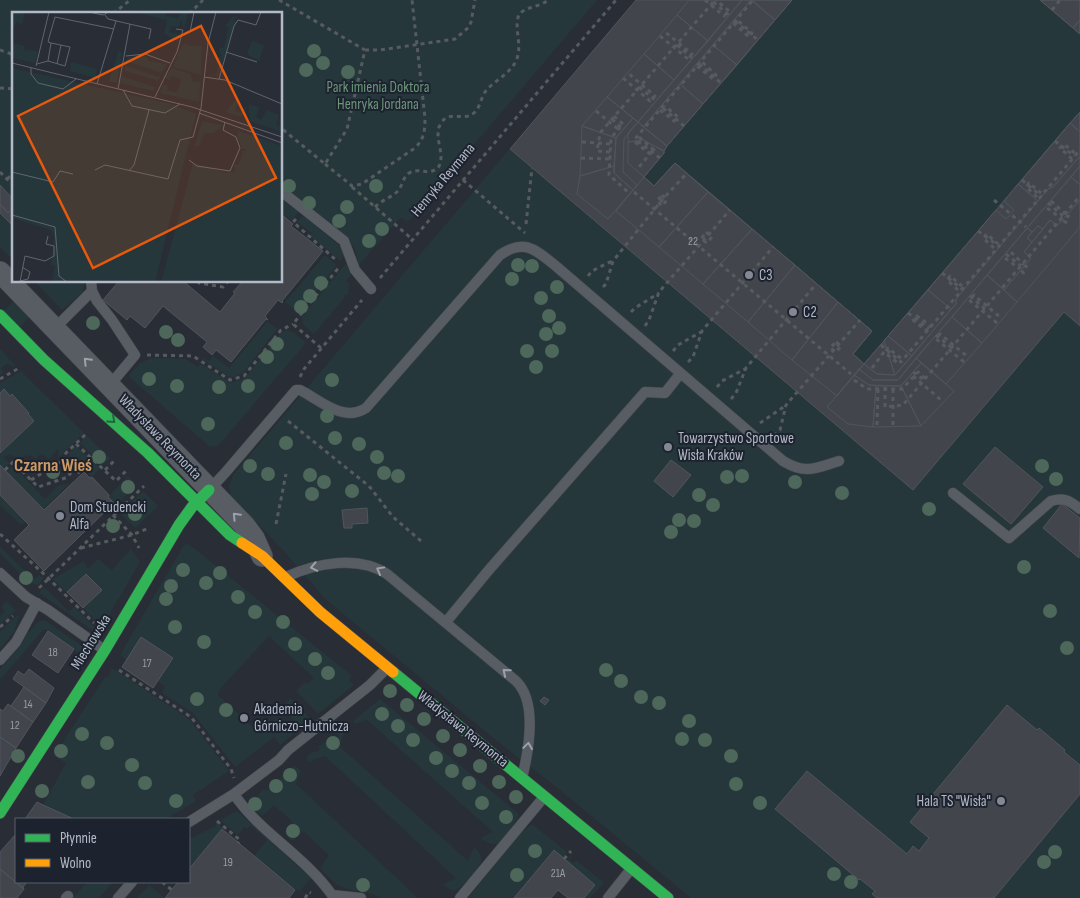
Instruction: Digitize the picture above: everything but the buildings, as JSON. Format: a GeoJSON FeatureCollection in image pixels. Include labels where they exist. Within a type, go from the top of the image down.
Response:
{"type":"FeatureCollection","features":[{"type":"Feature","properties":{"kind":"street","name":"Władysława Reymonta"},"geometry":{"type":"LineString","coordinates":[[0,272],[110,385],[203,495]]}},
{"type":"Feature","properties":{"kind":"street","name":"Władysława Reymonta"},"geometry":{"type":"LineString","coordinates":[[0,315],[29,345],[142,447],[245,526],[254,538],[262,556],[320,612],[668,898]]}},
{"type":"Feature","properties":{"kind":"street"},"geometry":{"type":"LineString","coordinates":[[29,345],[52,326]]}},
{"type":"Feature","properties":{"kind":"street","name":"Miechowska"},"geometry":{"type":"LineString","coordinates":[[0,813],[104,650],[179,525],[203,495]]}},
{"type":"Feature","properties":{"kind":"lane"},"geometry":{"type":"LineString","coordinates":[[282,191],[344,242],[357,273],[371,289]]}},
{"type":"Feature","properties":{"kind":"lane"},"geometry":{"type":"LineString","coordinates":[[203,495],[225,473],[277,412],[296,386],[328,406],[348,414],[354,414],[366,408],[500,254],[520,246],[529,247],[544,256],[682,371],[775,455],[790,465],[810,470],[840,461]]}},
{"type":"Feature","properties":{"kind":"lane"},"geometry":{"type":"LineString","coordinates":[[52,326],[92,286],[97,301],[135,355],[110,385]]}},
{"type":"Feature","properties":{"kind":"lane"},"geometry":{"type":"LineString","coordinates":[[446,622],[488,571],[645,392],[665,392],[682,371]]}},
{"type":"Feature","properties":{"kind":"lane"},"geometry":{"type":"LineString","coordinates":[[953,493],[1008,538],[1051,500],[1058,498],[1067,499],[1080,509]]}},
{"type":"Feature","properties":{"kind":"lane"},"geometry":{"type":"LineString","coordinates":[[284,578],[301,570],[317,566],[354,563],[369,564],[387,574],[516,680],[523,689],[530,735],[522,778]]}},
{"type":"Feature","properties":{"kind":"lane"},"geometry":{"type":"LineString","coordinates":[[0,573],[21,593],[104,650]]}},
{"type":"Feature","properties":{"kind":"lane"},"geometry":{"type":"LineString","coordinates":[[0,660],[16,642],[37,603]]}},
{"type":"Feature","properties":{"kind":"lane"},"geometry":{"type":"LineString","coordinates":[[190,821],[236,792],[279,760],[288,750],[370,685],[387,667]]}},
{"type":"Feature","properties":{"kind":"lane"},"geometry":{"type":"LineString","coordinates":[[236,792],[248,813],[320,878],[331,896],[361,898]]}},
{"type":"Feature","properties":{"kind":"lane"},"geometry":{"type":"LineString","coordinates":[[460,898],[544,796]]}},
{"type":"Feature","properties":{"kind":"lane"},"geometry":{"type":"LineString","coordinates":[[608,898],[632,868]]}},
{"type":"Feature","properties":{"kind":"lane"},"geometry":{"type":"LineString","coordinates":[[118,898],[131,883]]}},
{"type":"Feature","properties":{"kind":"path"},"geometry":{"type":"LineString","coordinates":[[115,12],[130,0]]}},
{"type":"Feature","properties":{"kind":"path"},"geometry":{"type":"LineString","coordinates":[[278,0],[365,50],[446,41],[459,36],[465,32],[471,22],[475,0]]}},
{"type":"Feature","properties":{"kind":"path"},"geometry":{"type":"LineString","coordinates":[[352,186],[362,184],[415,148],[421,141],[425,127],[425,118],[412,0]]}},
{"type":"Feature","properties":{"kind":"path"},"geometry":{"type":"LineString","coordinates":[[375,207],[382,200],[398,191],[408,174],[415,171],[430,172],[438,168],[441,155],[438,137],[442,122],[450,116],[468,117],[477,110],[486,92],[505,74],[516,60],[518,48],[516,28],[519,14],[526,9],[544,4],[548,0]]}},
{"type":"Feature","properties":{"kind":"path","name":"Henryka Reymana"},"geometry":{"type":"LineString","coordinates":[[296,386],[302,371],[321,348],[616,0]]}},
{"type":"Feature","properties":{"kind":"path"},"geometry":{"type":"LineString","coordinates":[[610,152],[597,151],[600,133],[639,87],[677,45],[715,1],[728,14],[724,16],[705,0]]}},
{"type":"Feature","properties":{"kind":"path"},"geometry":{"type":"LineString","coordinates":[[651,153],[635,139],[753,0]]}},
{"type":"Feature","properties":{"kind":"path"},"geometry":{"type":"LineString","coordinates":[[1052,10],[1060,0]]}},
{"type":"Feature","properties":{"kind":"path"},"geometry":{"type":"LineString","coordinates":[[191,12],[202,1]]}},
{"type":"Feature","properties":{"kind":"path"},"geometry":{"type":"LineString","coordinates":[[735,21],[758,40]]}},
{"type":"Feature","properties":{"kind":"path"},"geometry":{"type":"LineString","coordinates":[[664,30],[692,54],[691,57]]}},
{"type":"Feature","properties":{"kind":"path"},"geometry":{"type":"LineString","coordinates":[[660,36],[688,59],[691,57]]}},
{"type":"Feature","properties":{"kind":"path"},"geometry":{"type":"LineString","coordinates":[[677,45],[691,57]]}},
{"type":"Feature","properties":{"kind":"path"},"geometry":{"type":"LineString","coordinates":[[0,50],[12,54]]}},
{"type":"Feature","properties":{"kind":"path"},"geometry":{"type":"LineString","coordinates":[[325,164],[341,141],[350,123],[365,50]]}},
{"type":"Feature","properties":{"kind":"path"},"geometry":{"type":"LineString","coordinates":[[699,64],[721,83]]}},
{"type":"Feature","properties":{"kind":"path"},"geometry":{"type":"LineString","coordinates":[[628,73],[655,96],[654,99]]}},
{"type":"Feature","properties":{"kind":"path"},"geometry":{"type":"LineString","coordinates":[[623,78],[650,101],[654,99]]}},
{"type":"Feature","properties":{"kind":"path"},"geometry":{"type":"LineString","coordinates":[[639,87],[654,99]]}},
{"type":"Feature","properties":{"kind":"path"},"geometry":{"type":"LineString","coordinates":[[663,107],[684,126]]}},
{"type":"Feature","properties":{"kind":"path"},"geometry":{"type":"LineString","coordinates":[[596,111],[620,128]]}},
{"type":"Feature","properties":{"kind":"path"},"geometry":{"type":"LineString","coordinates":[[613,118],[620,128]]}},
{"type":"Feature","properties":{"kind":"path"},"geometry":{"type":"LineString","coordinates":[[620,128],[611,138],[609,175],[628,192]]}},
{"type":"Feature","properties":{"kind":"path"},"geometry":{"type":"LineString","coordinates":[[282,129],[352,186],[412,240]]}},
{"type":"Feature","properties":{"kind":"path"},"geometry":{"type":"LineString","coordinates":[[637,169],[654,150],[639,137]]}},
{"type":"Feature","properties":{"kind":"path"},"geometry":{"type":"LineString","coordinates":[[1055,141],[1062,146],[1064,144],[1075,157]]}},
{"type":"Feature","properties":{"kind":"path"},"geometry":{"type":"LineString","coordinates":[[582,142],[610,144]]}},
{"type":"Feature","properties":{"kind":"path"},"geometry":{"type":"LineString","coordinates":[[635,142],[660,158]]}},
{"type":"Feature","properties":{"kind":"path"},"geometry":{"type":"LineString","coordinates":[[885,351],[901,362],[930,330],[1039,195],[1080,150]]}},
{"type":"Feature","properties":{"kind":"path"},"geometry":{"type":"LineString","coordinates":[[581,158],[610,159]]}},
{"type":"Feature","properties":{"kind":"path"},"geometry":{"type":"LineString","coordinates":[[526,224],[532,168]]}},
{"type":"Feature","properties":{"kind":"path"},"geometry":{"type":"LineString","coordinates":[[0,172],[12,184]]}},
{"type":"Feature","properties":{"kind":"path"},"geometry":{"type":"LineString","coordinates":[[583,282],[592,271],[612,261],[664,197],[687,173]]}},
{"type":"Feature","properties":{"kind":"path"},"geometry":{"type":"LineString","coordinates":[[7,179],[12,175]]}},
{"type":"Feature","properties":{"kind":"path"},"geometry":{"type":"LineString","coordinates":[[1022,180],[1028,185],[1030,183],[1039,195]]}},
{"type":"Feature","properties":{"kind":"path"},"geometry":{"type":"LineString","coordinates":[[634,192],[851,374]]}},
{"type":"Feature","properties":{"kind":"path"},"geometry":{"type":"LineString","coordinates":[[638,229],[659,204],[657,201],[662,195],[664,197]]}},
{"type":"Feature","properties":{"kind":"path"},"geometry":{"type":"LineString","coordinates":[[885,388],[885,407],[903,405],[985,309],[1024,269],[1066,219],[1080,196]]}},
{"type":"Feature","properties":{"kind":"path"},"geometry":{"type":"LineString","coordinates":[[994,200],[1026,227]]}},
{"type":"Feature","properties":{"kind":"path"},"geometry":{"type":"LineString","coordinates":[[1050,204],[1066,219]]}},
{"type":"Feature","properties":{"kind":"path"},"geometry":{"type":"LineString","coordinates":[[627,318],[635,308],[659,292],[730,210]]}},
{"type":"Feature","properties":{"kind":"path"},"geometry":{"type":"LineString","coordinates":[[295,224],[339,263]]}},
{"type":"Feature","properties":{"kind":"path"},"geometry":{"type":"LineString","coordinates":[[978,231],[985,236],[987,234],[997,246]]}},
{"type":"Feature","properties":{"kind":"path"},"geometry":{"type":"LineString","coordinates":[[682,266],[704,241],[701,238],[706,232],[709,234]]}},
{"type":"Feature","properties":{"kind":"path"},"geometry":{"type":"LineString","coordinates":[[726,303],[773,247]]}},
{"type":"Feature","properties":{"kind":"path"},"geometry":{"type":"LineString","coordinates":[[135,355],[193,356],[230,380],[244,376],[281,330],[293,324],[350,254]]}},
{"type":"Feature","properties":{"kind":"path"},"geometry":{"type":"LineString","coordinates":[[1008,255],[1024,269]]}},
{"type":"Feature","properties":{"kind":"path"},"geometry":{"type":"LineString","coordinates":[[602,288],[606,284],[612,261]]}},
{"type":"Feature","properties":{"kind":"path"},"geometry":{"type":"LineString","coordinates":[[670,354],[678,345],[702,331],[747,278],[744,276],[749,270],[752,272]]}},
{"type":"Feature","properties":{"kind":"path"},"geometry":{"type":"LineString","coordinates":[[942,273],[949,278],[950,276],[962,288]]}},
{"type":"Feature","properties":{"kind":"path"},"geometry":{"type":"LineString","coordinates":[[949,278],[947,280],[958,290]]}},
{"type":"Feature","properties":{"kind":"path"},"geometry":{"type":"LineString","coordinates":[[198,282],[223,287],[227,282]]}},
{"type":"Feature","properties":{"kind":"path"},"geometry":{"type":"LineString","coordinates":[[727,403],[736,393],[746,368],[816,284]]}},
{"type":"Feature","properties":{"kind":"path"},"geometry":{"type":"LineString","coordinates":[[641,330],[650,320],[659,292]]}},
{"type":"Feature","properties":{"kind":"path"},"geometry":{"type":"LineString","coordinates":[[971,297],[974,295],[1002,318]]}},
{"type":"Feature","properties":{"kind":"path"},"geometry":{"type":"LineString","coordinates":[[971,297],[985,309]]}},
{"type":"Feature","properties":{"kind":"path"},"geometry":{"type":"LineString","coordinates":[[971,297],[970,300],[997,323]]}},
{"type":"Feature","properties":{"kind":"path"},"geometry":{"type":"LineString","coordinates":[[770,341],[792,316],[789,313],[794,307],[797,309]]}},
{"type":"Feature","properties":{"kind":"path"},"geometry":{"type":"LineString","coordinates":[[908,313],[915,318],[917,316],[930,330]]}},
{"type":"Feature","properties":{"kind":"path"},"geometry":{"type":"LineString","coordinates":[[798,392],[860,320]]}},
{"type":"Feature","properties":{"kind":"path"},"geometry":{"type":"LineString","coordinates":[[293,324],[321,348]]}},
{"type":"Feature","properties":{"kind":"path"},"geometry":{"type":"LineString","coordinates":[[682,371],[693,357],[702,331]]}},
{"type":"Feature","properties":{"kind":"path"},"geometry":{"type":"LineString","coordinates":[[937,336],[940,334],[968,357]]}},
{"type":"Feature","properties":{"kind":"path"},"geometry":{"type":"LineString","coordinates":[[937,336],[952,348]]}},
{"type":"Feature","properties":{"kind":"path"},"geometry":{"type":"LineString","coordinates":[[937,336],[936,339],[964,362]]}},
{"type":"Feature","properties":{"kind":"path"},"geometry":{"type":"LineString","coordinates":[[812,376],[833,350],[836,352],[841,346],[838,344]]}},
{"type":"Feature","properties":{"kind":"path"},"geometry":{"type":"LineString","coordinates":[[881,345],[899,364]]}},
{"type":"Feature","properties":{"kind":"path"},"geometry":{"type":"LineString","coordinates":[[872,368],[888,348],[903,360]]}},
{"type":"Feature","properties":{"kind":"path"},"geometry":{"type":"LineString","coordinates":[[0,379],[22,366]]}},
{"type":"Feature","properties":{"kind":"path"},"geometry":{"type":"LineString","coordinates":[[713,391],[722,381],[746,368]]}},
{"type":"Feature","properties":{"kind":"path"},"geometry":{"type":"LineString","coordinates":[[914,374],[925,380]]}},
{"type":"Feature","properties":{"kind":"path"},"geometry":{"type":"LineString","coordinates":[[854,380],[867,389],[902,389],[914,374]]}},
{"type":"Feature","properties":{"kind":"path"},"geometry":{"type":"LineString","coordinates":[[914,374],[941,400]]}},
{"type":"Feature","properties":{"kind":"path"},"geometry":{"type":"LineString","coordinates":[[877,425],[878,389]]}},
{"type":"Feature","properties":{"kind":"path"},"geometry":{"type":"LineString","coordinates":[[893,389],[894,425]]}},
{"type":"Feature","properties":{"kind":"path"},"geometry":{"type":"LineString","coordinates":[[755,427],[765,418],[786,405]]}},
{"type":"Feature","properties":{"kind":"path"},"geometry":{"type":"LineString","coordinates":[[277,412],[369,486],[393,517],[421,541]]}},
{"type":"Feature","properties":{"kind":"path"},"geometry":{"type":"LineString","coordinates":[[31,480],[60,462],[66,453],[88,432]]}},
{"type":"Feature","properties":{"kind":"path"},"geometry":{"type":"LineString","coordinates":[[76,444],[116,481],[127,470]]}},
{"type":"Feature","properties":{"kind":"path"},"geometry":{"type":"LineString","coordinates":[[105,470],[116,459]]}},
{"type":"Feature","properties":{"kind":"path"},"geometry":{"type":"LineString","coordinates":[[5,470],[14,462],[38,487],[68,477],[73,469]]}},
{"type":"Feature","properties":{"kind":"path"},"geometry":{"type":"LineString","coordinates":[[60,462],[80,473]]}},
{"type":"Feature","properties":{"kind":"path"},"geometry":{"type":"LineString","coordinates":[[276,524],[286,474]]}},
{"type":"Feature","properties":{"kind":"path"},"geometry":{"type":"LineString","coordinates":[[36,591],[144,486]]}},
{"type":"Feature","properties":{"kind":"path"},"geometry":{"type":"LineString","coordinates":[[113,515],[132,535],[141,552]]}},
{"type":"Feature","properties":{"kind":"path"},"geometry":{"type":"LineString","coordinates":[[81,548],[132,535],[155,526]]}},
{"type":"Feature","properties":{"kind":"path"},"geometry":{"type":"LineString","coordinates":[[0,534],[49,578],[96,625]]}},
{"type":"Feature","properties":{"kind":"path"},"geometry":{"type":"LineString","coordinates":[[114,666],[191,716],[232,769],[236,792]]}},
{"type":"Feature","properties":{"kind":"path"},"geometry":{"type":"LineString","coordinates":[[215,819],[240,840],[238,843]]}},
{"type":"Feature","properties":{"kind":"path"},"geometry":{"type":"LineString","coordinates":[[564,859],[571,851]]}},
{"type":"Feature","properties":{"kind":"path"},"geometry":{"type":"LineString","coordinates":[[163,883],[172,890]]}},
{"type":"Feature","properties":{"kind":"path"},"geometry":{"type":"LineString","coordinates":[[305,898],[309,892],[316,898]]}},
{"type":"Feature","properties":{"kind":"green space","name":"Park imienia Doktora Henryka Jordana"},"geometry":{"type":"Polygon","coordinates":[[[0,0],[597,0],[410,220],[399,219],[359,265],[355,249],[349,239],[282,184],[282,12],[12,12],[12,259],[0,247],[0,0]]]}},
{"type":"Feature","properties":{"kind":"green space","name":"Towarzystwo Sportowe Wisła Kraków"},"geometry":{"type":"Polygon","coordinates":[[[636,0],[1080,0],[1080,898],[691,898],[324,598],[282,549],[231,496],[229,487],[233,475],[636,0]]]}},
{"type":"Feature","properties":{"kind":"green space"},"geometry":{"type":"Polygon","coordinates":[[[282,199],[299,212],[292,221],[282,213],[282,199]]]}},
{"type":"Feature","properties":{"kind":"green space"},"geometry":{"type":"Polygon","coordinates":[[[303,215],[340,246],[344,256],[341,261],[310,236],[312,233],[297,222],[303,215]]]}},
{"type":"Feature","properties":{"kind":"green space"},"geometry":{"type":"Polygon","coordinates":[[[325,255],[337,265],[298,313],[285,302],[325,255]]]}},
{"type":"Feature","properties":{"kind":"green space"},"geometry":{"type":"Polygon","coordinates":[[[346,263],[351,275],[346,281],[349,283],[348,294],[344,296],[314,334],[303,325],[302,317],[346,263]]]}},
{"type":"Feature","properties":{"kind":"green space"},"geometry":{"type":"Polygon","coordinates":[[[35,282],[85,282],[82,293],[62,310],[35,282]]]}},
{"type":"Feature","properties":{"kind":"green space"},"geometry":{"type":"Polygon","coordinates":[[[17,297],[33,314],[19,328],[4,311],[17,297]]]}},
{"type":"Feature","properties":{"kind":"green space"},"geometry":{"type":"Polygon","coordinates":[[[267,322],[277,329],[243,373],[231,378],[202,359],[203,357],[209,361],[213,356],[229,368],[267,322]]]}},
{"type":"Feature","properties":{"kind":"green space"},"geometry":{"type":"Polygon","coordinates":[[[287,330],[293,332],[306,343],[218,446],[210,447],[128,376],[140,363],[151,358],[186,359],[198,367],[201,364],[231,383],[245,378],[281,333],[287,330]]]}},
{"type":"Feature","properties":{"kind":"green space"},"geometry":{"type":"Polygon","coordinates":[[[0,349],[15,365],[13,367],[8,363],[1,368],[4,373],[0,375],[0,349]]]}},
{"type":"Feature","properties":{"kind":"green space"},"geometry":{"type":"Polygon","coordinates":[[[21,371],[84,433],[58,458],[59,450],[49,459],[40,454],[36,459],[30,455],[16,457],[9,454],[4,458],[9,463],[4,469],[0,465],[0,453],[33,421],[28,414],[29,412],[12,394],[10,396],[0,393],[0,383],[21,371]]]}},
{"type":"Feature","properties":{"kind":"green space"},"geometry":{"type":"Polygon","coordinates":[[[87,436],[110,458],[103,465],[80,443],[87,436]]]}},
{"type":"Feature","properties":{"kind":"green space"},"geometry":{"type":"Polygon","coordinates":[[[76,446],[100,468],[92,477],[68,454],[76,446]]]}},
{"type":"Feature","properties":{"kind":"green space"},"geometry":{"type":"Polygon","coordinates":[[[13,466],[45,499],[58,486],[70,483],[43,509],[7,472],[13,466]]]}},
{"type":"Feature","properties":{"kind":"green space"},"geometry":{"type":"Polygon","coordinates":[[[128,476],[136,485],[116,505],[108,497],[128,476]]]}},
{"type":"Feature","properties":{"kind":"green space"},"geometry":{"type":"Polygon","coordinates":[[[143,491],[158,506],[135,528],[120,513],[143,491]]]}},
{"type":"Feature","properties":{"kind":"green space"},"geometry":{"type":"Polygon","coordinates":[[[0,495],[25,522],[21,525],[0,505],[0,495]]]}},
{"type":"Feature","properties":{"kind":"green space"},"geometry":{"type":"Polygon","coordinates":[[[186,544],[190,545],[352,676],[349,680],[354,685],[318,714],[296,691],[305,682],[308,684],[314,678],[269,636],[219,690],[218,695],[256,730],[269,719],[272,722],[278,717],[293,734],[280,745],[274,737],[235,767],[193,713],[162,693],[165,686],[157,681],[172,658],[142,637],[127,660],[120,655],[186,544]]]}},
{"type":"Feature","properties":{"kind":"green space"},"geometry":{"type":"Polygon","coordinates":[[[0,547],[34,579],[39,575],[44,578],[38,585],[29,582],[0,553],[0,547]]]}},
{"type":"Feature","properties":{"kind":"green space"},"geometry":{"type":"Polygon","coordinates":[[[131,549],[140,562],[102,627],[83,608],[102,590],[87,574],[66,592],[53,579],[84,561],[88,569],[98,559],[112,570],[131,549]]]}},
{"type":"Feature","properties":{"kind":"green space"},"geometry":{"type":"Polygon","coordinates":[[[44,587],[69,612],[74,607],[99,631],[98,634],[39,593],[44,587]]]}},
{"type":"Feature","properties":{"kind":"green space"},"geometry":{"type":"Polygon","coordinates":[[[6,601],[16,611],[0,624],[0,616],[5,611],[1,607],[6,601]]]}},
{"type":"Feature","properties":{"kind":"green space"},"geometry":{"type":"Polygon","coordinates":[[[20,613],[14,632],[0,649],[0,631],[20,613]]]}},
{"type":"Feature","properties":{"kind":"green space"},"geometry":{"type":"Polygon","coordinates":[[[40,621],[46,621],[88,650],[83,656],[44,629],[0,680],[0,669],[19,648],[28,632],[40,621]]]}},
{"type":"Feature","properties":{"kind":"green space"},"geometry":{"type":"Polygon","coordinates":[[[112,668],[189,719],[229,771],[193,795],[196,801],[168,818],[72,818],[43,805],[66,763],[54,756],[105,677],[108,677],[112,668]]]}},
{"type":"Feature","properties":{"kind":"green space"},"geometry":{"type":"Polygon","coordinates":[[[290,698],[311,720],[301,728],[283,709],[290,698]]]}},
{"type":"Feature","properties":{"kind":"green space"},"geometry":{"type":"Polygon","coordinates":[[[380,699],[519,814],[509,833],[500,842],[488,843],[481,838],[493,832],[367,720],[354,724],[353,721],[380,699]]]}},
{"type":"Feature","properties":{"kind":"green space"},"geometry":{"type":"Polygon","coordinates":[[[342,729],[345,731],[339,746],[468,861],[474,847],[478,852],[481,859],[480,865],[474,874],[456,890],[453,891],[442,885],[456,878],[325,756],[308,762],[307,756],[314,751],[316,753],[320,749],[318,747],[332,737],[334,739],[339,736],[337,733],[342,729]]]}},
{"type":"Feature","properties":{"kind":"green space"},"geometry":{"type":"Polygon","coordinates":[[[294,766],[301,770],[296,784],[418,898],[382,898],[347,889],[336,884],[320,868],[329,855],[303,831],[294,840],[291,840],[285,834],[285,831],[293,822],[274,805],[262,816],[252,807],[251,799],[259,796],[258,794],[264,789],[267,791],[271,788],[269,785],[276,780],[278,782],[282,778],[281,776],[294,766]]]}},
{"type":"Feature","properties":{"kind":"green space"},"geometry":{"type":"Polygon","coordinates":[[[237,811],[311,878],[300,891],[290,886],[254,856],[267,840],[250,825],[247,829],[244,827],[238,835],[220,820],[237,811]]]}},
{"type":"Feature","properties":{"kind":"green space"},"geometry":{"type":"Polygon","coordinates":[[[216,822],[223,828],[190,868],[190,839],[216,826],[216,822]]]}},
{"type":"Feature","properties":{"kind":"green space"},"geometry":{"type":"Polygon","coordinates":[[[532,824],[567,852],[563,858],[553,850],[514,898],[468,898],[522,832],[532,824]]]}},
{"type":"Feature","properties":{"kind":"green space"},"geometry":{"type":"Polygon","coordinates":[[[570,856],[572,857],[569,860],[574,863],[576,860],[604,883],[589,898],[584,898],[566,861],[570,856]]]}},
{"type":"Feature","properties":{"kind":"green space"},"geometry":{"type":"Polygon","coordinates":[[[86,883],[112,883],[99,898],[73,898],[86,883]]]}},
{"type":"Feature","properties":{"kind":"green space"},"geometry":{"type":"Polygon","coordinates":[[[149,885],[165,898],[137,898],[149,885]]]}},
{"type":"Feature","properties":{"kind":"traffic: fast"},"geometry":{"type":"LineString","coordinates":[[0,315],[44,360],[148,453],[230,535],[242,543]]}},
{"type":"Feature","properties":{"kind":"traffic: fast"},"geometry":{"type":"LineString","coordinates":[[0,813],[105,650],[179,525],[192,507],[209,490]]}},
{"type":"Feature","properties":{"kind":"traffic: fast"},"geometry":{"type":"LineString","coordinates":[[393,672],[668,898]]}},
{"type":"Feature","properties":{"kind":"traffic: slow"},"geometry":{"type":"LineString","coordinates":[[242,543],[262,556],[320,612],[393,672]]}},
{"type":"Feature","properties":{"kind":"place","name":"C3"},"geometry":{"type":"Point","coordinates":[749,275]}},
{"type":"Feature","properties":{"kind":"place","name":"C2"},"geometry":{"type":"Point","coordinates":[793,312]}},
{"type":"Feature","properties":{"kind":"place","name":"Towarzystwo Sportowe Wisła Kraków"},"geometry":{"type":"Point","coordinates":[668,447]}},
{"type":"Feature","properties":{"kind":"place","name":"Dom Studencki Alfa"},"geometry":{"type":"Point","coordinates":[60,516]}},
{"type":"Feature","properties":{"kind":"place","name":"Akademia Górniczo-Hutnicza"},"geometry":{"type":"Point","coordinates":[244,718]}},
{"type":"Feature","properties":{"kind":"place","name":"Hala TS \"Wisła\""},"geometry":{"type":"Point","coordinates":[1001,801]}},
{"type":"Feature","properties":{"kind":"district","name":"Czarna Wieś"},"geometry":{"type":"Point","coordinates":[53,465]}}]}
